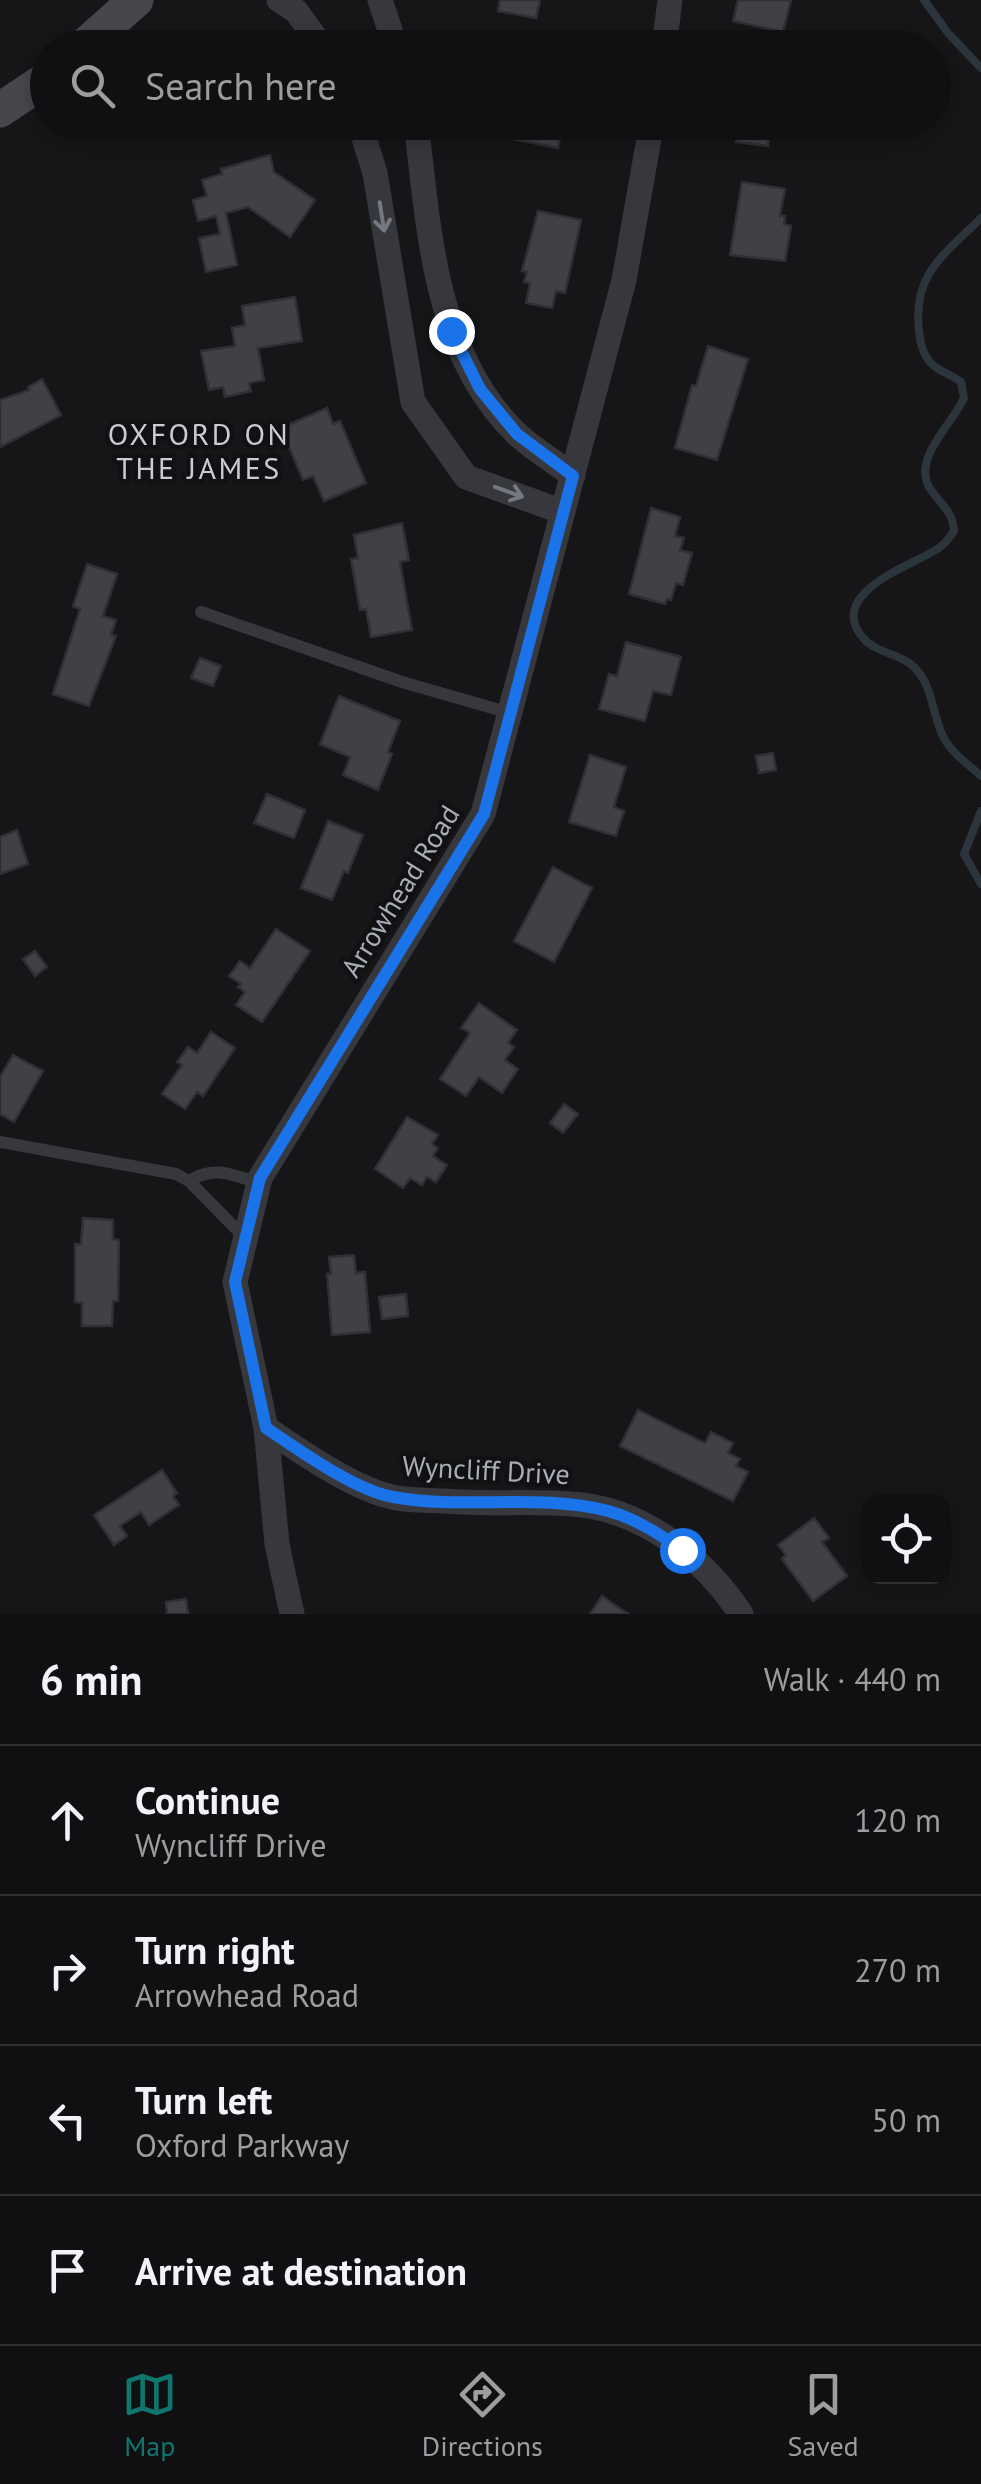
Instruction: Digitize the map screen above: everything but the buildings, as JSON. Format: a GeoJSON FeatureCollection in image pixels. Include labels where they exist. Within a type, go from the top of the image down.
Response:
{"type":"FeatureCollection","features":[{"type":"Feature","properties":{"kind":"street"},"geometry":{"type":"LineString","coordinates":[[102,30],[136,0]]}},
{"type":"Feature","properties":{"kind":"street"},"geometry":{"type":"LineString","coordinates":[[279,0],[296,10],[311,30]]}},
{"type":"Feature","properties":{"kind":"street"},"geometry":{"type":"LineString","coordinates":[[380,0],[390,30]]}},
{"type":"Feature","properties":{"kind":"street"},"geometry":{"type":"LineString","coordinates":[[666,30],[670,0]]}},
{"type":"Feature","properties":{"kind":"street"},"geometry":{"type":"LineString","coordinates":[[0,110],[30,90]]}},
{"type":"Feature","properties":{"kind":"street"},"geometry":{"type":"LineString","coordinates":[[365,140],[375,173],[413,402],[466,477],[563,512]]}},
{"type":"Feature","properties":{"kind":"street"},"geometry":{"type":"LineString","coordinates":[[418,140],[431,240],[451,331],[480,389],[517,434],[573,476]]}},
{"type":"Feature","properties":{"kind":"street","name":"Arrowhead Road"},"geometry":{"type":"LineString","coordinates":[[292,1614],[277,1544],[266,1428],[235,1282],[259,1183],[484,814],[624,280],[649,140]]}},
{"type":"Feature","properties":{"kind":"street","name":"Wyncliff Drive"},"geometry":{"type":"LineString","coordinates":[[266,1428],[322,1466],[390,1497],[582,1506],[612,1512],[650,1528],[682,1550],[713,1576],[741,1614]]}},
{"type":"Feature","properties":{"kind":"lane"},"geometry":{"type":"LineString","coordinates":[[201,612],[402,682],[510,713]]}},
{"type":"Feature","properties":{"kind":"lane"},"geometry":{"type":"LineString","coordinates":[[0,1142],[176,1174],[189,1181],[246,1238]]}},
{"type":"Feature","properties":{"kind":"lane"},"geometry":{"type":"LineString","coordinates":[[189,1181],[204,1172],[259,1183]]}},
{"type":"Feature","properties":{"kind":"waterway"},"geometry":{"type":"LineString","coordinates":[[924,0],[946,30]]}},
{"type":"Feature","properties":{"kind":"waterway"},"geometry":{"type":"LineString","coordinates":[[951,36],[981,68]]}},
{"type":"Feature","properties":{"kind":"waterway"},"geometry":{"type":"LineString","coordinates":[[981,218],[934,266],[926,279],[918,311],[925,354],[934,366],[961,382],[964,398],[935,443],[926,467],[926,479],[949,513],[954,531],[939,548],[877,582],[855,607],[854,622],[869,643],[903,659],[921,675],[944,739],[981,776]]}},
{"type":"Feature","properties":{"kind":"waterway"},"geometry":{"type":"LineString","coordinates":[[981,811],[964,854],[981,884]]}},
{"type":"Feature","properties":{"kind":"district","name":"OXFORD ON THE JAMES"},"geometry":{"type":"Point","coordinates":[199,452]}},
{"type":"Feature","properties":{"kind":"route"},"geometry":{"type":"LineString","coordinates":[[451,331],[480,389],[517,434],[573,476],[484,814],[260,1178],[235,1282],[266,1428],[322,1466],[390,1497],[582,1506],[612,1512],[650,1528],[682,1550]]}}]}
